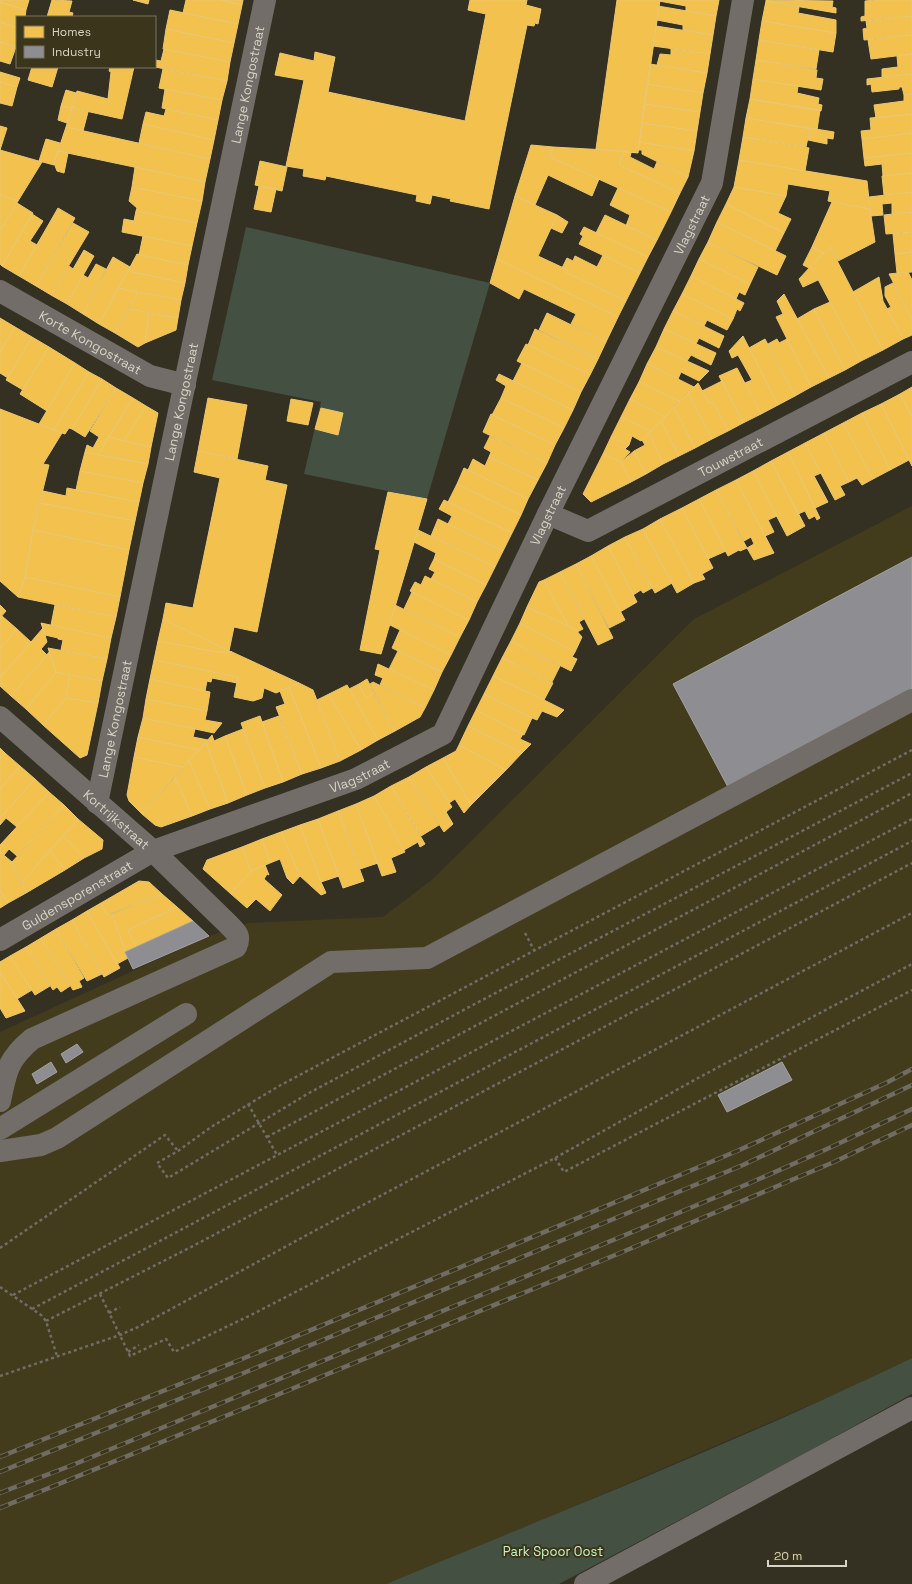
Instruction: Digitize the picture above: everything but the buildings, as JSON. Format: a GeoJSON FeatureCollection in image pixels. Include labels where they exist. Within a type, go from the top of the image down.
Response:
{"type":"FeatureCollection","features":[{"type":"Feature","properties":{"kind":"street","name":"Lange Kongostraat"},"geometry":{"type":"LineString","coordinates":[[97,803],[265,0]]}},
{"type":"Feature","properties":{"kind":"street","name":"Vlagstraat"},"geometry":{"type":"LineString","coordinates":[[153,851],[356,780],[443,734],[548,514],[712,183],[743,0]]}},
{"type":"Feature","properties":{"kind":"street","name":"Korte Kongostraat"},"geometry":{"type":"LineString","coordinates":[[0,291],[150,376],[184,385]]}},
{"type":"Feature","properties":{"kind":"street","name":"Touwstraat"},"geometry":{"type":"LineString","coordinates":[[548,514],[588,532],[912,362]]}},
{"type":"Feature","properties":{"kind":"street"},"geometry":{"type":"LineString","coordinates":[[0,1151],[41,1145],[57,1138],[331,962],[428,958],[912,700]]}},
{"type":"Feature","properties":{"kind":"street","name":"Kortrijkstraat"},"geometry":{"type":"LineString","coordinates":[[0,717],[153,851],[229,925],[237,934],[239,940],[236,947],[32,1039],[20,1049],[10,1062],[5,1076],[0,1101]]}},
{"type":"Feature","properties":{"kind":"street","name":"Guldensporenstraat"},"geometry":{"type":"LineString","coordinates":[[0,940],[153,851]]}},
{"type":"Feature","properties":{"kind":"street"},"geometry":{"type":"LineString","coordinates":[[0,1129],[186,1014]]}},
{"type":"Feature","properties":{"kind":"street"},"geometry":{"type":"LineString","coordinates":[[585,1584],[912,1408]]}},
{"type":"Feature","properties":{"kind":"path"},"geometry":{"type":"LineString","coordinates":[[912,750],[279,1086],[211,1127],[178,1151],[158,1163],[168,1178],[309,1093],[912,773]]}},
{"type":"Feature","properties":{"kind":"path"},"geometry":{"type":"LineString","coordinates":[[267,1137],[912,793]]}},
{"type":"Feature","properties":{"kind":"path"},"geometry":{"type":"LineString","coordinates":[[12,1295],[912,819]]}},
{"type":"Feature","properties":{"kind":"path"},"geometry":{"type":"LineString","coordinates":[[32,1309],[912,841]]}},
{"type":"Feature","properties":{"kind":"path"},"geometry":{"type":"LineString","coordinates":[[46,1321],[193,1246],[912,864]]}},
{"type":"Feature","properties":{"kind":"path"},"geometry":{"type":"LineString","coordinates":[[0,1376],[120,1335],[912,913]]}},
{"type":"Feature","properties":{"kind":"path"},"geometry":{"type":"LineString","coordinates":[[100,1294],[130,1356],[166,1339],[174,1352],[260,1311],[555,1158],[698,1078],[912,964]]}},
{"type":"Feature","properties":{"kind":"path"},"geometry":{"type":"LineString","coordinates":[[555,1158],[564,1172],[912,990]]}},
{"type":"Feature","properties":{"kind":"path"},"geometry":{"type":"LineString","coordinates":[[248,1104],[277,1155]]}},
{"type":"Feature","properties":{"kind":"path"},"geometry":{"type":"LineString","coordinates":[[0,1248],[95,1185],[165,1135],[178,1151]]}},
{"type":"Feature","properties":{"kind":"path"},"geometry":{"type":"LineString","coordinates":[[0,1287],[41,1315],[46,1321],[57,1356]]}},
{"type":"Feature","properties":{"kind":"path"},"geometry":{"type":"LineString","coordinates":[[109,1313],[120,1307]]}},
{"type":"Feature","properties":{"kind":"path"},"geometry":{"type":"LineString","coordinates":[[128,1352],[139,1345]]}},
{"type":"Feature","properties":{"kind":"shaded area"},"geometry":{"type":"Polygon","coordinates":[[[912,506],[912,1358],[847,1389],[543,1520],[386,1584],[0,1584],[0,1032],[209,936],[249,923],[383,917],[433,879],[694,619],[912,506]]]}},
{"type":"Feature","properties":{"kind":"green space"},"geometry":{"type":"Polygon","coordinates":[[[246,227],[490,283],[427,499],[304,474],[321,402],[212,380],[246,227]]]}},
{"type":"Feature","properties":{"kind":"green space","name":"Park Spoor Oost"},"geometry":{"type":"Polygon","coordinates":[[[912,1358],[912,1394],[800,1456],[559,1584],[386,1584],[716,1447],[847,1389],[912,1358]]]}},
{"type":"Feature","properties":{"kind":"railway"},"geometry":{"type":"LineString","coordinates":[[0,1457],[242,1359],[737,1151],[886,1083],[912,1069]]}},
{"type":"Feature","properties":{"kind":"railway"},"geometry":{"type":"LineString","coordinates":[[0,1472],[246,1372],[743,1165],[912,1085]]}},
{"type":"Feature","properties":{"kind":"railway"},"geometry":{"type":"LineString","coordinates":[[0,1493],[75,1464],[750,1183],[912,1109]]}},
{"type":"Feature","properties":{"kind":"railway"},"geometry":{"type":"LineString","coordinates":[[0,1508],[620,1253],[834,1162],[912,1125]]}}]}
